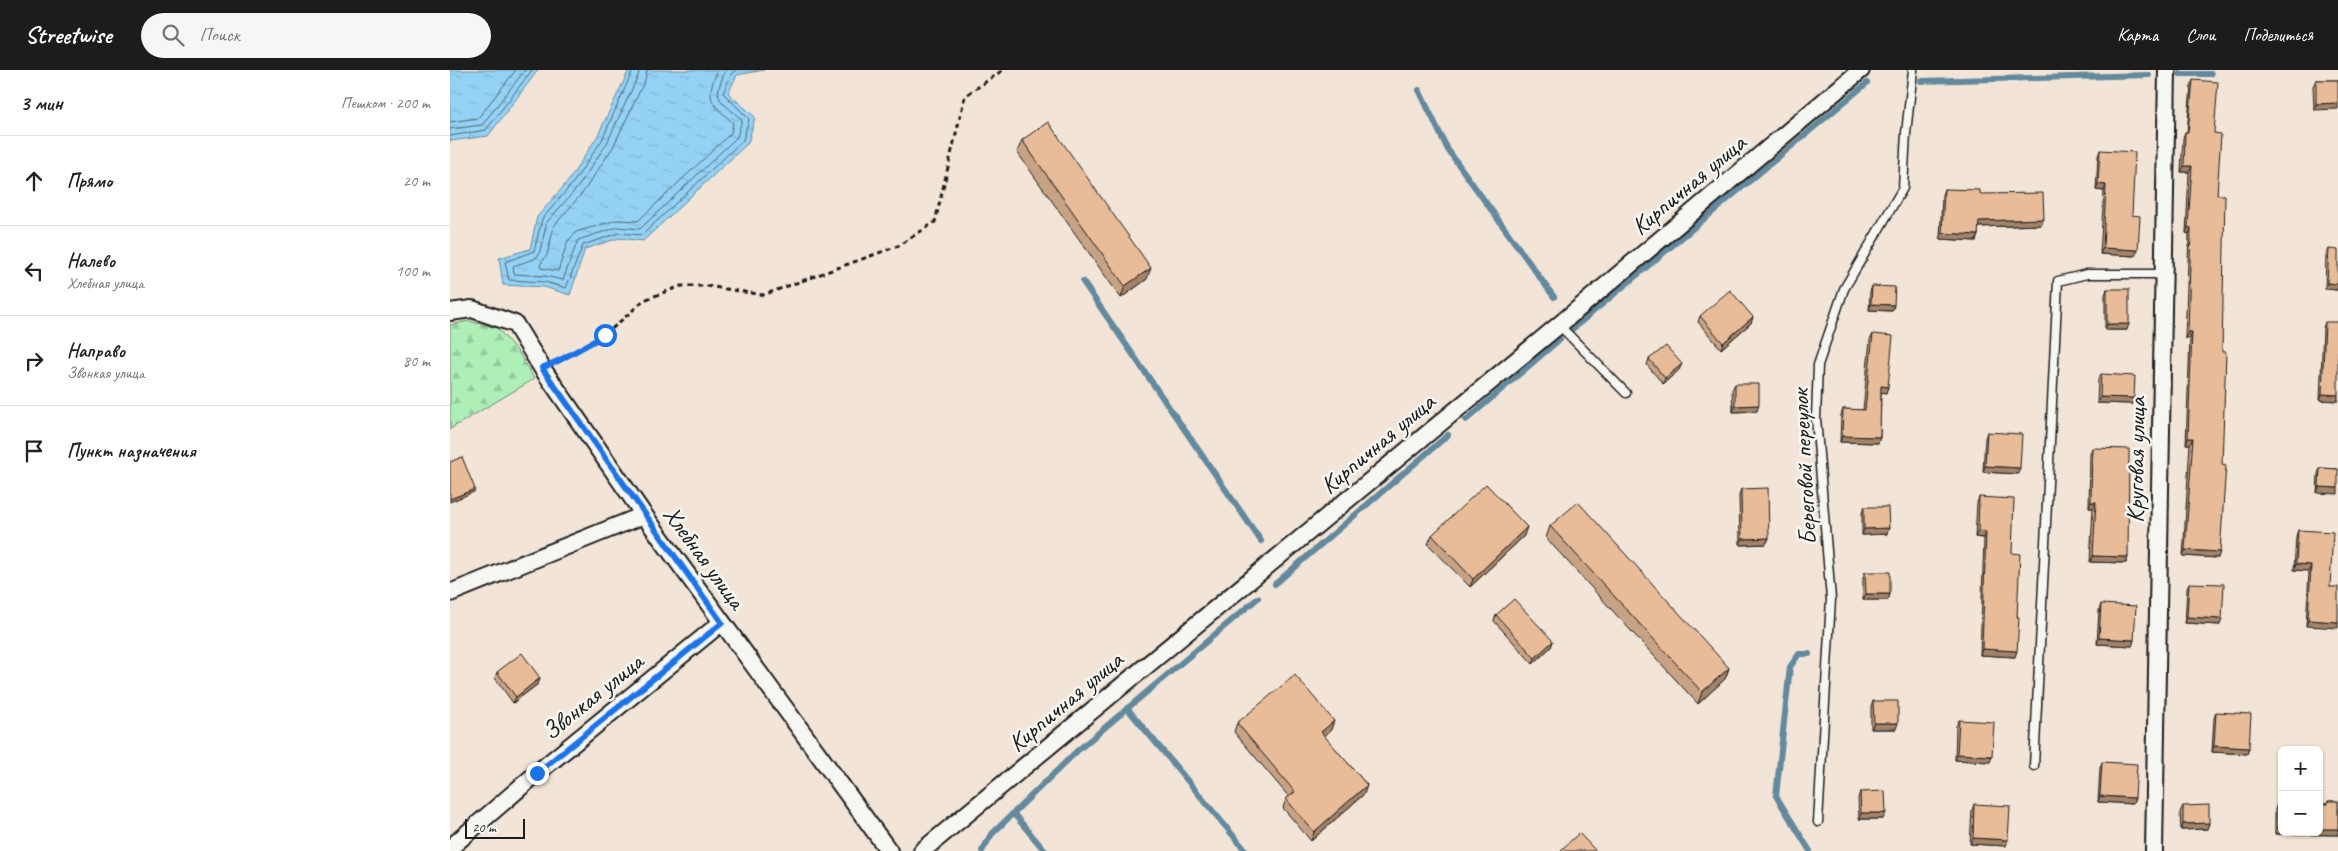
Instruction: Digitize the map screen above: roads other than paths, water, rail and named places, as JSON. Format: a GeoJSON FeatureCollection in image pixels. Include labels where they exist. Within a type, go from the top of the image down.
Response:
{"type":"FeatureCollection","features":[{"type":"Feature","properties":{"kind":"street","name":"Кирпичная улица"},"geometry":{"type":"LineString","coordinates":[[922,851],[1559,325],[1861,70]]}},
{"type":"Feature","properties":{"kind":"street","name":"Круговая улица"},"geometry":{"type":"LineString","coordinates":[[2154,851],[2167,70]]}},
{"type":"Feature","properties":{"kind":"street","name":"Хлебная улица"},"geometry":{"type":"LineString","coordinates":[[450,312],[472,309],[515,324],[542,368],[644,515],[889,851]]}},
{"type":"Feature","properties":{"kind":"street"},"geometry":{"type":"LineString","coordinates":[[450,593],[644,515]]}},
{"type":"Feature","properties":{"kind":"street","name":"Звонкая улица"},"geometry":{"type":"LineString","coordinates":[[450,848],[537,773],[722,623]]}},
{"type":"Feature","properties":{"kind":"lane","name":"Береговой переулок"},"geometry":{"type":"LineString","coordinates":[[1818,822],[1831,599],[1816,418],[1818,365],[1844,289],[1903,188],[1906,134],[1914,70]]}},
{"type":"Feature","properties":{"kind":"lane"},"geometry":{"type":"LineString","coordinates":[[2034,766],[2058,282],[2088,274],[2163,274]]}},
{"type":"Feature","properties":{"kind":"lane"},"geometry":{"type":"LineString","coordinates":[[1559,325],[1626,393]]}},
{"type":"Feature","properties":{"kind":"water"},"geometry":{"type":"Polygon","coordinates":[[[450,70],[538,70],[488,136],[450,141],[450,70]]]}},
{"type":"Feature","properties":{"kind":"water"},"geometry":{"type":"Polygon","coordinates":[[[629,70],[764,70],[737,75],[728,93],[755,117],[748,143],[643,241],[619,238],[585,249],[570,295],[544,287],[503,285],[499,258],[530,249],[537,217],[569,180],[597,137],[629,70]]]}},
{"type":"Feature","properties":{"kind":"waterway"},"geometry":{"type":"LineString","coordinates":[[2180,74],[2211,74]]}},
{"type":"Feature","properties":{"kind":"waterway"},"geometry":{"type":"LineString","coordinates":[[1921,81],[2149,75]]}},
{"type":"Feature","properties":{"kind":"waterway"},"geometry":{"type":"LineString","coordinates":[[1570,331],[1867,83]]}},
{"type":"Feature","properties":{"kind":"waterway"},"geometry":{"type":"LineString","coordinates":[[1419,90],[1448,150],[1554,297]]}},
{"type":"Feature","properties":{"kind":"waterway"},"geometry":{"type":"LineString","coordinates":[[1083,282],[1261,541]]}},
{"type":"Feature","properties":{"kind":"waterway"},"geometry":{"type":"LineString","coordinates":[[1466,420],[1560,339]]}},
{"type":"Feature","properties":{"kind":"waterway"},"geometry":{"type":"LineString","coordinates":[[1275,584],[1448,435]]}},
{"type":"Feature","properties":{"kind":"waterway"},"geometry":{"type":"LineString","coordinates":[[982,851],[992,834],[1077,751],[1258,598]]}},
{"type":"Feature","properties":{"kind":"waterway"},"geometry":{"type":"LineString","coordinates":[[1809,654],[1799,654],[1790,667],[1776,796],[1810,851]]}},
{"type":"Feature","properties":{"kind":"waterway"},"geometry":{"type":"LineString","coordinates":[[1127,708],[1246,851]]}},
{"type":"Feature","properties":{"kind":"waterway"},"geometry":{"type":"LineString","coordinates":[[1013,813],[1045,851]]}}]}
